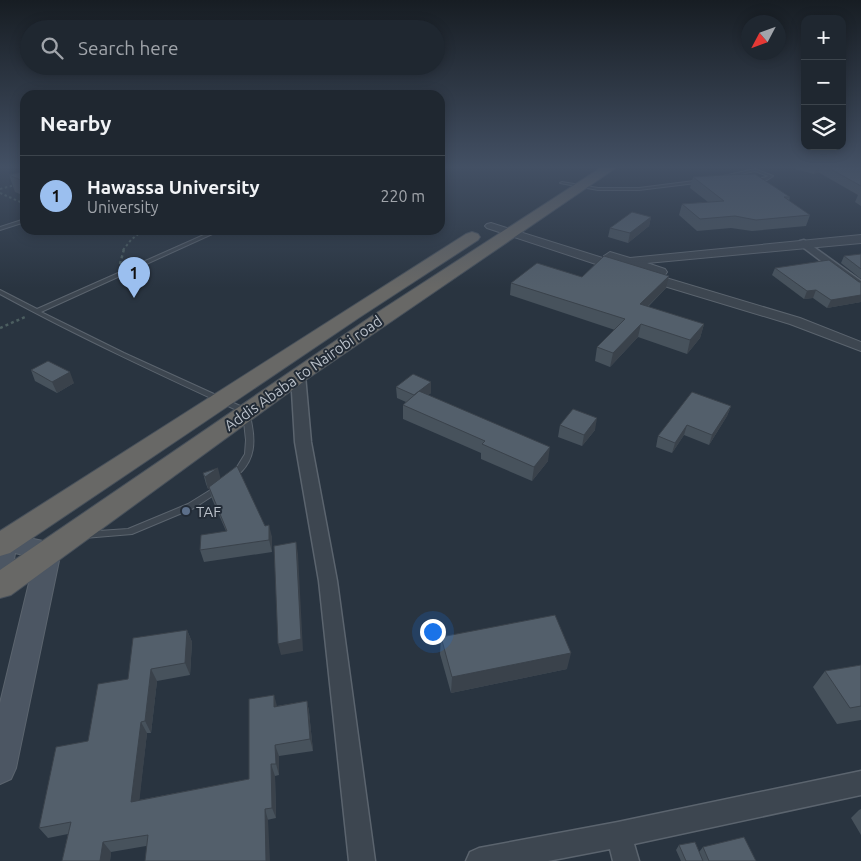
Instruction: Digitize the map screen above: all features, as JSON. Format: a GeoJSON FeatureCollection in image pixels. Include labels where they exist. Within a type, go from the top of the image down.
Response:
{"type":"FeatureCollection","features":[{"type":"Feature","properties":{"kind":"highway","name":"Addis Ababa to Nairobi road"},"geometry":{"type":"LineString","coordinates":[[2,543],[220,400],[533,207]]}},
{"type":"Feature","properties":{"kind":"highway","name":"Addis Ababa to Nairobi road"},"geometry":{"type":"LineString","coordinates":[[0,586],[298,375],[503,226]]}},
{"type":"Feature","properties":{"kind":"main road"},"geometry":{"type":"LineString","coordinates":[[0,574],[2,543],[60,544],[0,768]]}},
{"type":"Feature","properties":{"kind":"street"},"geometry":{"type":"LineString","coordinates":[[503,226],[795,321],[861,347]]}},
{"type":"Feature","properties":{"kind":"street"},"geometry":{"type":"LineString","coordinates":[[624,265],[804,243],[861,239]]}},
{"type":"Feature","properties":{"kind":"street"},"geometry":{"type":"LineString","coordinates":[[804,243],[861,286]]}},
{"type":"Feature","properties":{"kind":"street"},"geometry":{"type":"LineString","coordinates":[[624,265],[779,307],[861,338]]}},
{"type":"Feature","properties":{"kind":"street"},"geometry":{"type":"LineString","coordinates":[[298,375],[303,442],[328,581],[362,861]]}},
{"type":"Feature","properties":{"kind":"street"},"geometry":{"type":"LineString","coordinates":[[479,861],[618,835],[861,783]]}},
{"type":"Feature","properties":{"kind":"street"},"geometry":{"type":"LineString","coordinates":[[618,835],[626,861]]}},
{"type":"Feature","properties":{"kind":"lane"},"geometry":{"type":"LineString","coordinates":[[0,229],[20,222]]}},
{"type":"Feature","properties":{"kind":"lane"},"geometry":{"type":"LineString","coordinates":[[36,312],[208,235]]}},
{"type":"Feature","properties":{"kind":"lane"},"geometry":{"type":"LineString","coordinates":[[0,292],[144,366],[246,412],[250,455],[242,468],[216,490],[191,506],[128,532],[60,544]]}},
{"type":"Feature","properties":{"kind":"path"},"geometry":{"type":"LineString","coordinates":[[120,274],[119,259],[135,235]]}},
{"type":"Feature","properties":{"kind":"path"},"geometry":{"type":"LineString","coordinates":[[0,328],[36,312]]}},
{"type":"Feature","properties":{"kind":"building"},"geometry":{"type":"Polygon","coordinates":[[[686,207],[799,207],[810,215],[756,220],[735,216],[700,219],[686,207]]]}},
{"type":"Feature","properties":{"kind":"building"},"geometry":{"type":"Polygon","coordinates":[[[632,212],[651,217],[630,233],[610,228],[632,212]]]}},
{"type":"Feature","properties":{"kind":"building"},"geometry":{"type":"Polygon","coordinates":[[[861,254],[861,269],[844,256],[861,254]]]}},
{"type":"Feature","properties":{"kind":"building"},"geometry":{"type":"Polygon","coordinates":[[[604,256],[669,276],[640,304],[704,324],[690,340],[641,324],[613,353],[597,347],[625,319],[511,283],[537,263],[582,277],[604,256]]]}},
{"type":"Feature","properties":{"kind":"building"},"geometry":{"type":"Polygon","coordinates":[[[829,260],[861,282],[861,295],[831,300],[816,290],[807,291],[775,268],[829,260]]]}},
{"type":"Feature","properties":{"kind":"building"},"geometry":{"type":"Polygon","coordinates":[[[48,361],[70,372],[52,382],[31,370],[48,361]]]}},
{"type":"Feature","properties":{"kind":"building"},"geometry":{"type":"Polygon","coordinates":[[[413,374],[431,382],[414,395],[396,387],[413,374]]]}},
{"type":"Feature","properties":{"kind":"building"},"geometry":{"type":"Polygon","coordinates":[[[419,391],[550,447],[534,467],[482,444],[485,441],[403,405],[419,391]]]}},
{"type":"Feature","properties":{"kind":"building"},"geometry":{"type":"Polygon","coordinates":[[[692,392],[731,406],[712,435],[687,425],[675,443],[658,436],[692,392]]]}},
{"type":"Feature","properties":{"kind":"building"},"geometry":{"type":"Polygon","coordinates":[[[573,409],[597,418],[584,435],[560,425],[573,409]]]}},
{"type":"Feature","properties":{"kind":"building"},"geometry":{"type":"Polygon","coordinates":[[[237,466],[265,526],[269,525],[269,540],[200,550],[201,535],[227,531],[209,487],[237,466]]]}},
{"type":"Feature","properties":{"kind":"building"},"geometry":{"type":"Polygon","coordinates":[[[218,468],[205,477],[203,473],[218,468]]]}},
{"type":"Feature","properties":{"kind":"building"},"geometry":{"type":"Polygon","coordinates":[[[296,542],[301,639],[278,644],[274,546],[296,542]]]}},
{"type":"Feature","properties":{"kind":"building"},"geometry":{"type":"Polygon","coordinates":[[[555,615],[571,653],[452,677],[441,637],[555,615]]]}},
{"type":"Feature","properties":{"kind":"building"},"geometry":{"type":"Polygon","coordinates":[[[187,630],[185,663],[151,669],[145,721],[141,722],[131,802],[249,779],[249,699],[274,695],[274,707],[307,701],[310,739],[275,745],[276,764],[271,764],[272,808],[265,809],[266,861],[145,861],[148,835],[103,842],[100,861],[62,861],[71,822],[39,828],[56,747],[88,741],[98,684],[128,679],[133,638],[187,630]]]}},
{"type":"Feature","properties":{"kind":"building"},"geometry":{"type":"Polygon","coordinates":[[[861,665],[861,706],[850,708],[825,671],[861,665]]]}},
{"type":"Feature","properties":{"kind":"building"},"geometry":{"type":"Polygon","coordinates":[[[744,837],[756,861],[709,861],[703,847],[744,837]]]}},
{"type":"Feature","properties":{"kind":"building"},"geometry":{"type":"Polygon","coordinates":[[[695,842],[703,861],[686,861],[679,845],[695,842]]]}},
{"type":"Feature","properties":{"kind":"place","name":"Hawassa University"},"geometry":{"type":"Point","coordinates":[134,298]}},
{"type":"Feature","properties":{"kind":"place","name":"TAF"},"geometry":{"type":"Point","coordinates":[186,511]}}]}
